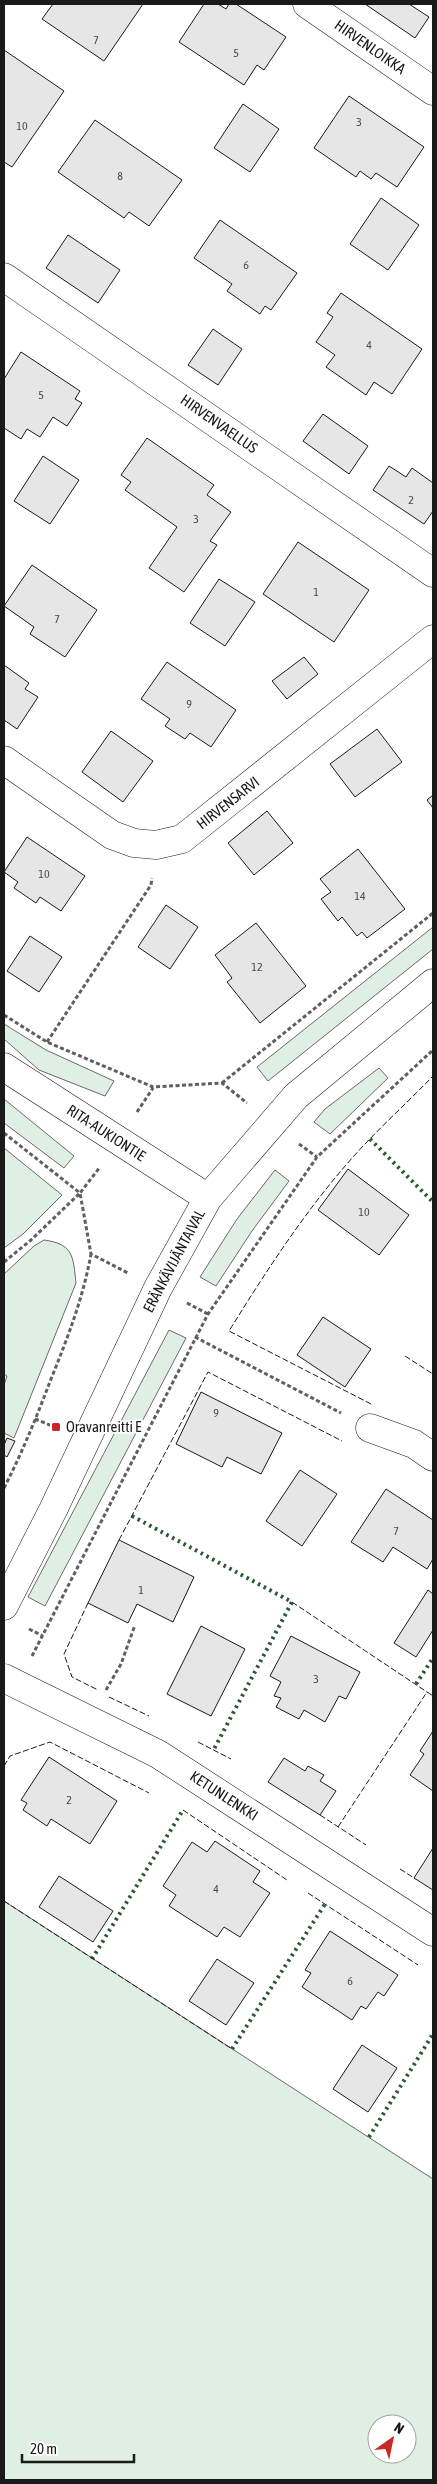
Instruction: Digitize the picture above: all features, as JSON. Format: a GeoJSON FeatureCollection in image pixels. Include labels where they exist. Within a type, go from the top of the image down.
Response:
{"type":"FeatureCollection","features":[{"type":"Feature","properties":{"kind":"street","name":"HIRVENLOIKKA"},"geometry":{"type":"LineString","coordinates":[[307,4],[433,91]]}},
{"type":"Feature","properties":{"kind":"street","name":"HIRVENVAELLUS"},"geometry":{"type":"LineString","coordinates":[[4,276],[433,572]]}},
{"type":"Feature","properties":{"kind":"street","name":"HIRVENSARVI"},"geometry":{"type":"LineString","coordinates":[[4,760],[112,835],[134,843],[156,845],[182,839],[433,639]]}},
{"type":"Feature","properties":{"kind":"street","name":"ERÄNKÄVIJÄNTAIVAL"},"geometry":{"type":"LineString","coordinates":[[4,1606],[53,1510],[158,1288],[208,1198],[271,1122],[296,1096],[433,984]]}},
{"type":"Feature","properties":{"kind":"street","name":"RITA-AUKIONTIE"},"geometry":{"type":"LineString","coordinates":[[4,1067],[208,1198]]}},
{"type":"Feature","properties":{"kind":"street"},"geometry":{"type":"LineString","coordinates":[[370,1428],[414,1444],[433,1457]]}},
{"type":"Feature","properties":{"kind":"street","name":"KETUNLENKKI"},"geometry":{"type":"LineString","coordinates":[[10,1682],[158,1754],[433,1932]]}},
{"type":"Feature","properties":{"kind":"path"},"geometry":{"type":"LineString","coordinates":[[47,1042],[151,885],[156,845]]}},
{"type":"Feature","properties":{"kind":"path"},"geometry":{"type":"LineString","coordinates":[[4,1015],[47,1042],[153,1087],[222,1082],[433,912]]}},
{"type":"Feature","properties":{"kind":"path"},"geometry":{"type":"LineString","coordinates":[[10,1682],[208,1314],[316,1157],[433,1050]]}},
{"type":"Feature","properties":{"kind":"path"},"geometry":{"type":"LineString","coordinates":[[222,1082],[316,1157]]}},
{"type":"Feature","properties":{"kind":"path"},"geometry":{"type":"LineString","coordinates":[[4,1262],[31,1240],[80,1193],[91,1254],[84,1291],[21,1454],[4,1488]]}},
{"type":"Feature","properties":{"kind":"path"},"geometry":{"type":"LineString","coordinates":[[91,1254],[208,1314]]}},
{"type":"Feature","properties":{"kind":"path"},"geometry":{"type":"LineString","coordinates":[[195,1337],[370,1428]]}},
{"type":"Feature","properties":{"kind":"path"},"geometry":{"type":"LineString","coordinates":[[35,1419],[56,1427]]}},
{"type":"Feature","properties":{"kind":"path"},"geometry":{"type":"LineString","coordinates":[[87,1720],[121,1664],[135,1625]]}},
{"type":"Feature","properties":{"kind":"green space"},"geometry":{"type":"Polygon","coordinates":[[[433,927],[433,949],[268,1081],[257,1067],[433,927]]]}},
{"type":"Feature","properties":{"kind":"green space"},"geometry":{"type":"Polygon","coordinates":[[[4,1024],[46,1050],[114,1081],[105,1096],[39,1070],[4,1039],[4,1024]]]}},
{"type":"Feature","properties":{"kind":"green space"},"geometry":{"type":"Polygon","coordinates":[[[379,1068],[388,1078],[330,1134],[314,1122],[325,1109],[379,1068]]]}},
{"type":"Feature","properties":{"kind":"green space"},"geometry":{"type":"Polygon","coordinates":[[[4,1099],[74,1156],[64,1168],[4,1123],[4,1099]]]}},
{"type":"Feature","properties":{"kind":"green space"},"geometry":{"type":"Polygon","coordinates":[[[4,1148],[62,1195],[23,1234],[4,1248],[4,1148]]]}},
{"type":"Feature","properties":{"kind":"green space"},"geometry":{"type":"Polygon","coordinates":[[[275,1170],[289,1181],[252,1231],[216,1286],[200,1277],[237,1219],[275,1170]]]}},
{"type":"Feature","properties":{"kind":"green space"},"geometry":{"type":"Polygon","coordinates":[[[44,1240],[61,1245],[70,1253],[76,1283],[14,1438],[4,1433],[4,1385],[7,1376],[4,1374],[4,1274],[34,1246],[44,1240]]]}},
{"type":"Feature","properties":{"kind":"green space"},"geometry":{"type":"Polygon","coordinates":[[[169,1330],[186,1338],[45,1606],[28,1597],[169,1330]]]}},
{"type":"Feature","properties":{"kind":"green space"},"geometry":{"type":"Polygon","coordinates":[[[4,1901],[433,2179],[433,2480],[4,2480],[4,1901]]]}},
{"type":"Feature","properties":{"kind":"building"},"geometry":{"type":"Polygon","coordinates":[[[53,4],[143,4],[104,61],[42,19],[53,4]]]}},
{"type":"Feature","properties":{"kind":"building"},"geometry":{"type":"Polygon","coordinates":[[[204,4],[218,4],[226,9],[229,4],[236,4],[286,37],[264,70],[257,65],[244,85],[179,42],[204,4]]]}},
{"type":"Feature","properties":{"kind":"building"},"geometry":{"type":"Polygon","coordinates":[[[365,4],[409,4],[429,17],[415,38],[365,4]]]}},
{"type":"Feature","properties":{"kind":"building"},"geometry":{"type":"Polygon","coordinates":[[[4,50],[64,91],[12,167],[4,162],[4,50]]]}},
{"type":"Feature","properties":{"kind":"building"},"geometry":{"type":"Polygon","coordinates":[[[349,96],[424,147],[397,187],[376,173],[371,179],[360,171],[356,177],[314,148],[349,96]]]}},
{"type":"Feature","properties":{"kind":"building"},"geometry":{"type":"Polygon","coordinates":[[[243,104],[279,129],[250,172],[214,148],[243,104]]]}},
{"type":"Feature","properties":{"kind":"building"},"geometry":{"type":"Polygon","coordinates":[[[95,120],[182,180],[149,226],[129,212],[124,218],[58,172],[95,120]]]}},
{"type":"Feature","properties":{"kind":"building"},"geometry":{"type":"Polygon","coordinates":[[[381,198],[419,225],[388,270],[350,244],[381,198]]]}},
{"type":"Feature","properties":{"kind":"building"},"geometry":{"type":"Polygon","coordinates":[[[220,220],[297,273],[271,310],[265,306],[260,314],[227,291],[232,284],[194,258],[220,220]]]}},
{"type":"Feature","properties":{"kind":"building"},"geometry":{"type":"Polygon","coordinates":[[[68,235],[120,270],[98,303],[46,268],[68,235]]]}},
{"type":"Feature","properties":{"kind":"building"},"geometry":{"type":"Polygon","coordinates":[[[341,293],[422,349],[392,394],[374,382],[366,395],[326,367],[335,355],[316,342],[333,317],[327,313],[341,293]]]}},
{"type":"Feature","properties":{"kind":"building"},"geometry":{"type":"Polygon","coordinates":[[[213,329],[242,349],[218,385],[188,365],[213,329]]]}},
{"type":"Feature","properties":{"kind":"building"},"geometry":{"type":"Polygon","coordinates":[[[21,352],[80,391],[75,399],[82,403],[67,426],[53,417],[40,437],[27,429],[21,439],[4,428],[4,379],[21,352]]]}},
{"type":"Feature","properties":{"kind":"building"},"geometry":{"type":"Polygon","coordinates":[[[323,414],[368,446],[349,474],[303,441],[323,414]]]}},
{"type":"Feature","properties":{"kind":"building"},"geometry":{"type":"Polygon","coordinates":[[[147,438],[214,485],[207,495],[231,512],[210,541],[217,545],[184,592],[149,568],[177,527],[125,490],[131,482],[121,475],[147,438]]]}},
{"type":"Feature","properties":{"kind":"building"},"geometry":{"type":"Polygon","coordinates":[[[43,456],[79,480],[50,524],[14,501],[43,456]]]}},
{"type":"Feature","properties":{"kind":"building"},"geometry":{"type":"Polygon","coordinates":[[[389,466],[406,477],[412,468],[433,483],[433,511],[424,524],[373,490],[389,466]]]}},
{"type":"Feature","properties":{"kind":"building"},"geometry":{"type":"Polygon","coordinates":[[[298,542],[369,590],[334,642],[263,594],[298,542]]]}},
{"type":"Feature","properties":{"kind":"building"},"geometry":{"type":"Polygon","coordinates":[[[32,565],[97,610],[65,657],[30,634],[34,627],[4,606],[32,565]]]}},
{"type":"Feature","properties":{"kind":"building"},"geometry":{"type":"Polygon","coordinates":[[[219,579],[255,602],[225,646],[190,623],[219,579]]]}},
{"type":"Feature","properties":{"kind":"building"},"geometry":{"type":"Polygon","coordinates":[[[304,657],[318,674],[287,699],[272,681],[304,657]]]}},
{"type":"Feature","properties":{"kind":"building"},"geometry":{"type":"Polygon","coordinates":[[[167,662],[236,710],[211,747],[190,733],[185,739],[165,726],[170,719],[141,699],[167,662]]]}},
{"type":"Feature","properties":{"kind":"building"},"geometry":{"type":"Polygon","coordinates":[[[4,665],[29,683],[25,689],[38,697],[17,729],[4,720],[4,665]]]}},
{"type":"Feature","properties":{"kind":"building"},"geometry":{"type":"Polygon","coordinates":[[[377,729],[402,762],[355,797],[330,764],[377,729]]]}},
{"type":"Feature","properties":{"kind":"building"},"geometry":{"type":"Polygon","coordinates":[[[111,731],[153,761],[123,802],[82,772],[111,731]]]}},
{"type":"Feature","properties":{"kind":"building"},"geometry":{"type":"Polygon","coordinates":[[[433,795],[433,808],[427,800],[433,795]]]}},
{"type":"Feature","properties":{"kind":"building"},"geometry":{"type":"Polygon","coordinates":[[[267,811],[293,843],[254,875],[228,843],[267,811]]]}},
{"type":"Feature","properties":{"kind":"building"},"geometry":{"type":"Polygon","coordinates":[[[27,837],[85,876],[61,911],[40,897],[36,903],[14,888],[18,882],[4,872],[27,837]]]}},
{"type":"Feature","properties":{"kind":"building"},"geometry":{"type":"Polygon","coordinates":[[[358,849],[405,909],[367,938],[362,932],[357,936],[342,917],[338,921],[321,899],[331,892],[320,879],[358,849]]]}},
{"type":"Feature","properties":{"kind":"building"},"geometry":{"type":"Polygon","coordinates":[[[166,905],[198,927],[170,969],[138,947],[166,905]]]}},
{"type":"Feature","properties":{"kind":"building"},"geometry":{"type":"Polygon","coordinates":[[[256,923],[306,986],[260,1023],[227,982],[232,978],[215,955],[256,923]]]}},
{"type":"Feature","properties":{"kind":"building"},"geometry":{"type":"Polygon","coordinates":[[[30,936],[62,957],[39,992],[7,971],[30,936]]]}},
{"type":"Feature","properties":{"kind":"building"},"geometry":{"type":"Polygon","coordinates":[[[348,1169],[409,1215],[379,1255],[318,1210],[348,1169]]]}},
{"type":"Feature","properties":{"kind":"building"},"geometry":{"type":"Polygon","coordinates":[[[323,1317],[371,1349],[345,1387],[297,1355],[323,1317]]]}},
{"type":"Feature","properties":{"kind":"building"},"geometry":{"type":"Polygon","coordinates":[[[201,1392],[282,1433],[261,1474],[227,1457],[222,1467],[176,1444],[201,1392]]]}},
{"type":"Feature","properties":{"kind":"building"},"geometry":{"type":"Polygon","coordinates":[[[7,1438],[15,1441],[7,1457],[4,1455],[4,1445],[7,1438]]]}},
{"type":"Feature","properties":{"kind":"building"},"geometry":{"type":"Polygon","coordinates":[[[300,1470],[337,1494],[302,1546],[266,1521],[300,1470]]]}},
{"type":"Feature","properties":{"kind":"building"},"geometry":{"type":"Polygon","coordinates":[[[386,1489],[433,1520],[433,1559],[427,1569],[393,1547],[383,1562],[351,1542],[386,1489]]]}},
{"type":"Feature","properties":{"kind":"building"},"geometry":{"type":"Polygon","coordinates":[[[119,1540],[194,1577],[173,1622],[137,1604],[128,1623],[88,1603],[119,1540]]]}},
{"type":"Feature","properties":{"kind":"building"},"geometry":{"type":"Polygon","coordinates":[[[428,1590],[433,1594],[433,1630],[416,1657],[394,1643],[428,1590]]]}},
{"type":"Feature","properties":{"kind":"building"},"geometry":{"type":"Polygon","coordinates":[[[201,1626],[245,1649],[211,1716],[167,1694],[201,1626]]]}},
{"type":"Feature","properties":{"kind":"building"},"geometry":{"type":"Polygon","coordinates":[[[291,1636],[360,1672],[346,1699],[339,1696],[325,1722],[304,1710],[299,1719],[276,1707],[281,1698],[274,1696],[281,1682],[270,1676],[291,1636]]]}},
{"type":"Feature","properties":{"kind":"building"},"geometry":{"type":"Polygon","coordinates":[[[433,1731],[433,1791],[410,1775],[424,1754],[420,1751],[433,1731]]]}},
{"type":"Feature","properties":{"kind":"building"},"geometry":{"type":"Polygon","coordinates":[[[49,1757],[117,1801],[90,1844],[51,1819],[47,1826],[23,1810],[27,1803],[21,1800],[49,1757]]]}},
{"type":"Feature","properties":{"kind":"building"},"geometry":{"type":"Polygon","coordinates":[[[284,1758],[305,1771],[308,1766],[324,1775],[320,1781],[336,1791],[320,1815],[268,1782],[284,1758]]]}},
{"type":"Feature","properties":{"kind":"building"},"geometry":{"type":"Polygon","coordinates":[[[215,1841],[260,1871],[253,1882],[270,1893],[240,1937],[224,1927],[217,1937],[169,1906],[176,1895],[163,1886],[192,1842],[207,1852],[215,1841]]]}},
{"type":"Feature","properties":{"kind":"building"},"geometry":{"type":"Polygon","coordinates":[[[433,1848],[433,1890],[414,1878],[433,1848]]]}},
{"type":"Feature","properties":{"kind":"building"},"geometry":{"type":"Polygon","coordinates":[[[59,1876],[113,1911],[93,1942],[39,1907],[59,1876]]]}},
{"type":"Feature","properties":{"kind":"building"},"geometry":{"type":"Polygon","coordinates":[[[330,1931],[398,1975],[384,1996],[378,1992],[366,2009],[361,2006],[352,2020],[302,1987],[311,1973],[305,1970],[330,1931]]]}},
{"type":"Feature","properties":{"kind":"building"},"geometry":{"type":"Polygon","coordinates":[[[217,1959],[254,1983],[226,2025],[189,2001],[217,1959]]]}},
{"type":"Feature","properties":{"kind":"building"},"geometry":{"type":"Polygon","coordinates":[[[362,2045],[397,2068],[368,2112],[333,2089],[362,2045]]]}},
{"type":"Feature","properties":{"kind":"hedge"},"geometry":{"type":"LineString","coordinates":[[370,1139],[433,1202]]}},
{"type":"Feature","properties":{"kind":"hedge"},"geometry":{"type":"LineString","coordinates":[[132,1516],[292,1602],[214,1749]]}},
{"type":"Feature","properties":{"kind":"hedge"},"geometry":{"type":"LineString","coordinates":[[416,1684],[433,1658]]}},
{"type":"Feature","properties":{"kind":"hedge"},"geometry":{"type":"LineString","coordinates":[[92,1959],[183,1810]]}},
{"type":"Feature","properties":{"kind":"hedge"},"geometry":{"type":"LineString","coordinates":[[232,2049],[325,1904]]}},
{"type":"Feature","properties":{"kind":"hedge"},"geometry":{"type":"LineString","coordinates":[[369,2137],[433,2034]]}},
{"type":"Feature","properties":{"kind":"fence"},"geometry":{"type":"LineString","coordinates":[[371,1404],[229,1331],[272,1263],[335,1177],[433,1076]]}},
{"type":"Feature","properties":{"kind":"fence"},"geometry":{"type":"LineString","coordinates":[[405,1356],[433,1374]]}},
{"type":"Feature","properties":{"kind":"fence"},"geometry":{"type":"LineString","coordinates":[[119,1540],[208,1372],[342,1441]]}},
{"type":"Feature","properties":{"kind":"fence"},"geometry":{"type":"LineString","coordinates":[[292,1602],[427,1692]]}},
{"type":"Feature","properties":{"kind":"fence"},"geometry":{"type":"LineString","coordinates":[[88,1603],[64,1654],[72,1677],[98,1690]]}},
{"type":"Feature","properties":{"kind":"fence"},"geometry":{"type":"LineString","coordinates":[[338,1827],[427,1692],[433,1696]]}},
{"type":"Feature","properties":{"kind":"fence"},"geometry":{"type":"LineString","coordinates":[[109,1697],[149,1716]]}},
{"type":"Feature","properties":{"kind":"fence"},"geometry":{"type":"LineString","coordinates":[[4,1766],[10,1756],[50,1742],[149,1793]]}},
{"type":"Feature","properties":{"kind":"fence"},"geometry":{"type":"LineString","coordinates":[[198,1742],[231,1759]]}},
{"type":"Feature","properties":{"kind":"fence"},"geometry":{"type":"LineString","coordinates":[[183,1810],[287,1880]]}},
{"type":"Feature","properties":{"kind":"fence"},"geometry":{"type":"LineString","coordinates":[[320,1815],[366,1845]]}},
{"type":"Feature","properties":{"kind":"fence"},"geometry":{"type":"LineString","coordinates":[[400,1869],[414,1878]]}},
{"type":"Feature","properties":{"kind":"fence"},"geometry":{"type":"LineString","coordinates":[[308,1893],[418,1965]]}},
{"type":"Feature","properties":{"kind":"fence"},"geometry":{"type":"LineString","coordinates":[[4,1901],[232,2049]]}},
{"type":"Feature","properties":{"kind":"place","name":"Oravanreitti E"},"geometry":{"type":"Point","coordinates":[56,1427]}}]}
